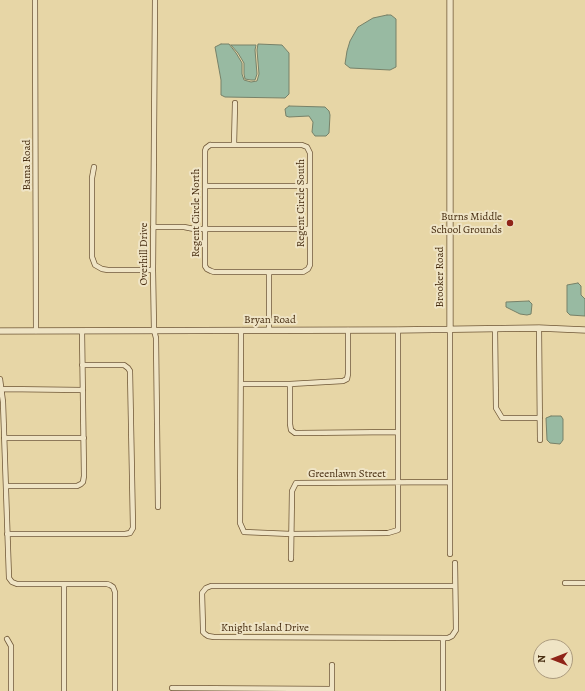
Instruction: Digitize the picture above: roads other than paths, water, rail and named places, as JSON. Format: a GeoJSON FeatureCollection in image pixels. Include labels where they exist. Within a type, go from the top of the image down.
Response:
{"type":"FeatureCollection","features":[{"type":"Feature","properties":{"kind":"street","name":"Bama Road"},"geometry":{"type":"LineString","coordinates":[[35,0],[36,331]]}},
{"type":"Feature","properties":{"kind":"street","name":"Overhill Drive"},"geometry":{"type":"LineString","coordinates":[[155,0],[153,270],[154,330],[156,338],[158,507]]}},
{"type":"Feature","properties":{"kind":"street","name":"Brooker Road"},"geometry":{"type":"LineString","coordinates":[[450,0],[450,554]]}},
{"type":"Feature","properties":{"kind":"street"},"geometry":{"type":"LineString","coordinates":[[234,144],[235,103]]}},
{"type":"Feature","properties":{"kind":"street","name":"Regent Circle South"},"geometry":{"type":"LineString","coordinates":[[234,144],[302,145],[307,147],[310,152],[310,265],[308,269],[303,272],[269,272]]}},
{"type":"Feature","properties":{"kind":"street","name":"Regent Circle North"},"geometry":{"type":"LineString","coordinates":[[234,144],[210,145],[205,151],[205,266],[208,270],[214,272],[269,272]]}},
{"type":"Feature","properties":{"kind":"street"},"geometry":{"type":"LineString","coordinates":[[94,167],[92,178],[92,257],[95,265],[102,269],[108,270],[153,270]]}},
{"type":"Feature","properties":{"kind":"street"},"geometry":{"type":"LineString","coordinates":[[205,186],[310,186]]}},
{"type":"Feature","properties":{"kind":"street"},"geometry":{"type":"LineString","coordinates":[[153,227],[184,227],[194,229],[310,229]]}},
{"type":"Feature","properties":{"kind":"street"},"geometry":{"type":"LineString","coordinates":[[269,272],[269,330]]}},
{"type":"Feature","properties":{"kind":"street","name":"Bryan Road"},"geometry":{"type":"LineString","coordinates":[[0,331],[450,330],[540,328],[585,330]]}},
{"type":"Feature","properties":{"kind":"street"},"geometry":{"type":"LineString","coordinates":[[540,328],[540,440]]}},
{"type":"Feature","properties":{"kind":"street"},"geometry":{"type":"LineString","coordinates":[[495,329],[496,408],[502,418],[540,418]]}},
{"type":"Feature","properties":{"kind":"street"},"geometry":{"type":"LineString","coordinates":[[241,330],[240,523],[244,532],[291,534],[388,533],[398,530],[398,330]]}},
{"type":"Feature","properties":{"kind":"street"},"geometry":{"type":"LineString","coordinates":[[241,384],[290,384],[341,382],[345,380],[348,374],[348,330]]}},
{"type":"Feature","properties":{"kind":"street"},"geometry":{"type":"LineString","coordinates":[[6,486],[77,486],[82,483],[84,478],[84,438],[82,331]]}},
{"type":"Feature","properties":{"kind":"street"},"geometry":{"type":"LineString","coordinates":[[7,534],[125,534],[133,528],[130,371],[124,365],[82,365]]}},
{"type":"Feature","properties":{"kind":"street"},"geometry":{"type":"LineString","coordinates":[[0,378],[2,389],[6,486],[8,574],[10,581],[15,584],[107,584],[112,586],[115,592],[115,691]]}},
{"type":"Feature","properties":{"kind":"street"},"geometry":{"type":"LineString","coordinates":[[290,384],[290,424],[292,430],[295,432],[398,432]]}},
{"type":"Feature","properties":{"kind":"street"},"geometry":{"type":"LineString","coordinates":[[2,389],[83,390]]}},
{"type":"Feature","properties":{"kind":"street"},"geometry":{"type":"LineString","coordinates":[[4,438],[84,438]]}},
{"type":"Feature","properties":{"kind":"street","name":"Greenlawn Street"},"geometry":{"type":"LineString","coordinates":[[291,559],[292,491],[296,483],[450,482]]}},
{"type":"Feature","properties":{"kind":"street"},"geometry":{"type":"LineString","coordinates":[[443,691],[443,638],[452,636],[456,630],[455,563]]}},
{"type":"Feature","properties":{"kind":"street"},"geometry":{"type":"LineString","coordinates":[[565,583],[585,584]]}},
{"type":"Feature","properties":{"kind":"street"},"geometry":{"type":"LineString","coordinates":[[64,584],[64,691]]}},
{"type":"Feature","properties":{"kind":"street","name":"Knight Island Drive"},"geometry":{"type":"LineString","coordinates":[[443,638],[208,636],[203,632],[202,593],[206,588],[211,586],[455,586]]}},
{"type":"Feature","properties":{"kind":"street"},"geometry":{"type":"LineString","coordinates":[[7,639],[11,646],[11,691]]}},
{"type":"Feature","properties":{"kind":"street"},"geometry":{"type":"LineString","coordinates":[[172,688],[332,690],[332,665]]}},
{"type":"Feature","properties":{"kind":"place","name":"Burns Middle School Grounds"},"geometry":{"type":"Point","coordinates":[510,223]}}]}
